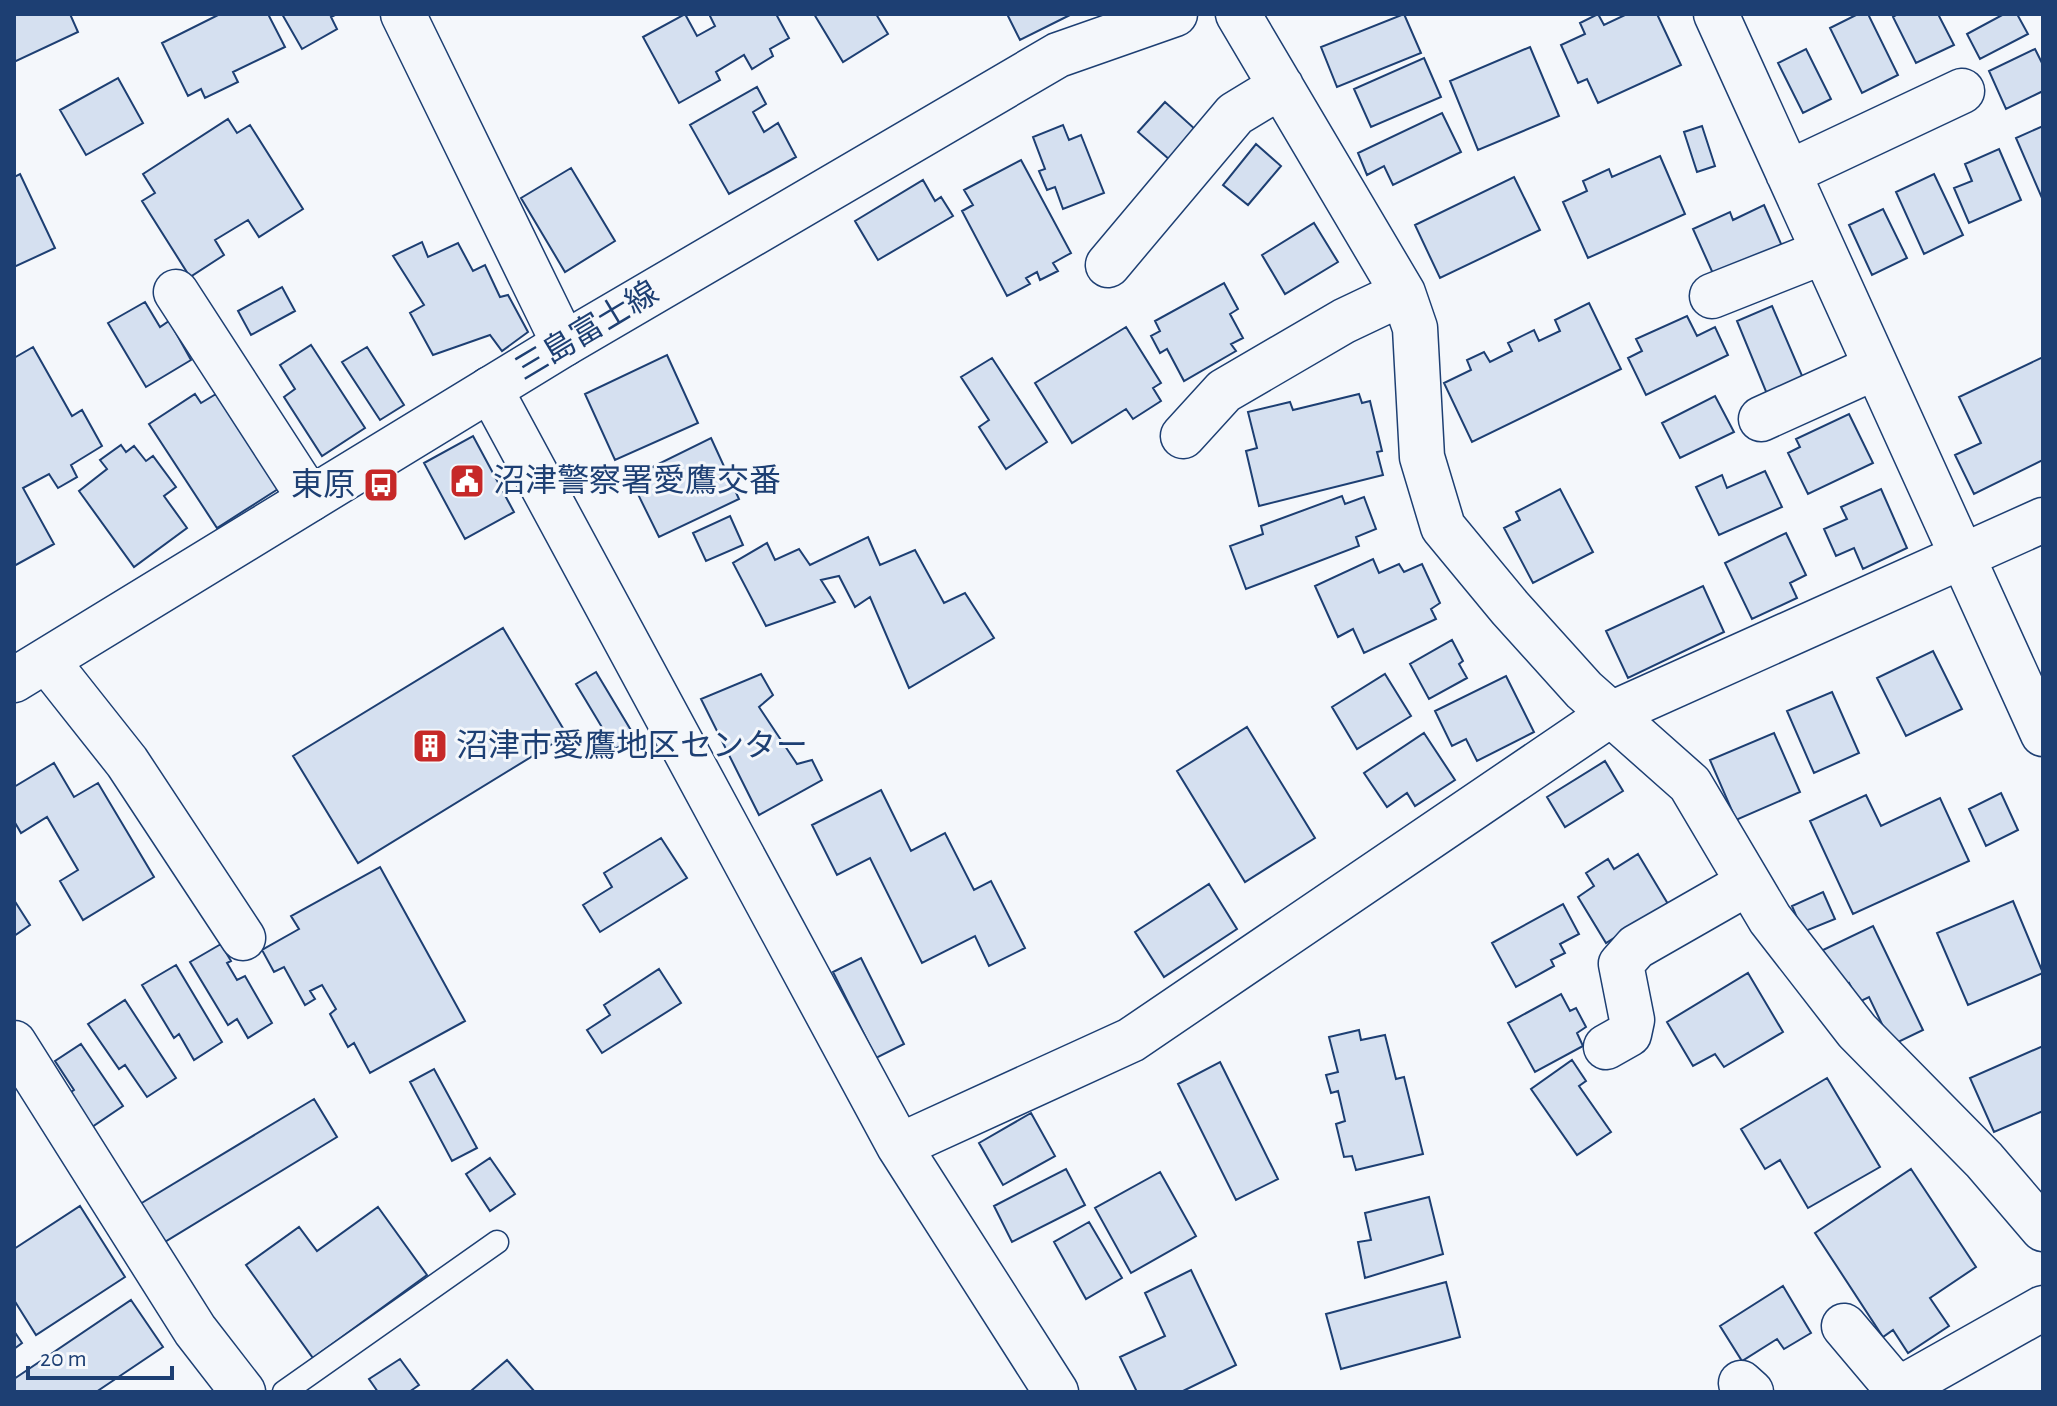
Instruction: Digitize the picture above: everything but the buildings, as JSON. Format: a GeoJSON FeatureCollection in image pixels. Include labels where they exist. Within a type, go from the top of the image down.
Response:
{"type":"FeatureCollection","features":[{"type":"Feature","properties":{"kind":"street"},"geometry":{"type":"LineString","coordinates":[[403,14],[564,344]]}},
{"type":"Feature","properties":{"kind":"street","name":"三島富士線"},"geometry":{"type":"LineString","coordinates":[[24,671],[564,344],[1058,55],[1175,14]]}},
{"type":"Feature","properties":{"kind":"street"},"geometry":{"type":"LineString","coordinates":[[1238,14],[1403,293],[1415,328],[1422,457],[1443,527],[1584,690],[1690,784],[1770,919],[1857,1031],[1984,1160],[2043,1229]]}},
{"type":"Feature","properties":{"kind":"street"},"geometry":{"type":"LineString","coordinates":[[1716,14],[1963,556],[2040,717]]}},
{"type":"Feature","properties":{"kind":"street"},"geometry":{"type":"LineString","coordinates":[[1108,265],[1235,114],[1281,86]]}},
{"type":"Feature","properties":{"kind":"street"},"geometry":{"type":"LineString","coordinates":[[1788,173],[1962,91]]}},
{"type":"Feature","properties":{"kind":"street"},"geometry":{"type":"LineString","coordinates":[[1712,296],[1823,252]]}},
{"type":"Feature","properties":{"kind":"street"},"geometry":{"type":"LineString","coordinates":[[176,292],[310,499]]}},
{"type":"Feature","properties":{"kind":"street"},"geometry":{"type":"LineString","coordinates":[[1183,436],[1224,391],[1344,321],[1403,293]]}},
{"type":"Feature","properties":{"kind":"street"},"geometry":{"type":"LineString","coordinates":[[1761,419],[1876,367]]}},
{"type":"Feature","properties":{"kind":"street"},"geometry":{"type":"LineString","coordinates":[[490,389],[899,1146],[1056,1392]]}},
{"type":"Feature","properties":{"kind":"street"},"geometry":{"type":"LineString","coordinates":[[899,1146],[1131,1040],[1611,714],[2043,520]]}},
{"type":"Feature","properties":{"kind":"street"},"geometry":{"type":"LineString","coordinates":[[24,671],[127,762],[243,938]]}},
{"type":"Feature","properties":{"kind":"street"},"geometry":{"type":"LineString","coordinates":[[1606,1047],[1629,1034],[1632,1020],[1621,964],[1636,947],[1748,883]]}},
{"type":"Feature","properties":{"kind":"street"},"geometry":{"type":"LineString","coordinates":[[14,1043],[195,1330],[243,1392]]}},
{"type":"Feature","properties":{"kind":"street"},"geometry":{"type":"LineString","coordinates":[[1844,1326],[1896,1391],[2043,1308]]}},
{"type":"Feature","properties":{"kind":"lane"},"geometry":{"type":"LineString","coordinates":[[284,1392],[497,1242]]}},
{"type":"Feature","properties":{"kind":"place","name":"沼津警察署愛鷹交番"},"geometry":{"type":"Point","coordinates":[467,481]}},
{"type":"Feature","properties":{"kind":"place","name":"東原"},"geometry":{"type":"Point","coordinates":[381,485]}},
{"type":"Feature","properties":{"kind":"place","name":"沼津市愛鷹地区センター"},"geometry":{"type":"Point","coordinates":[430,746]}}]}
